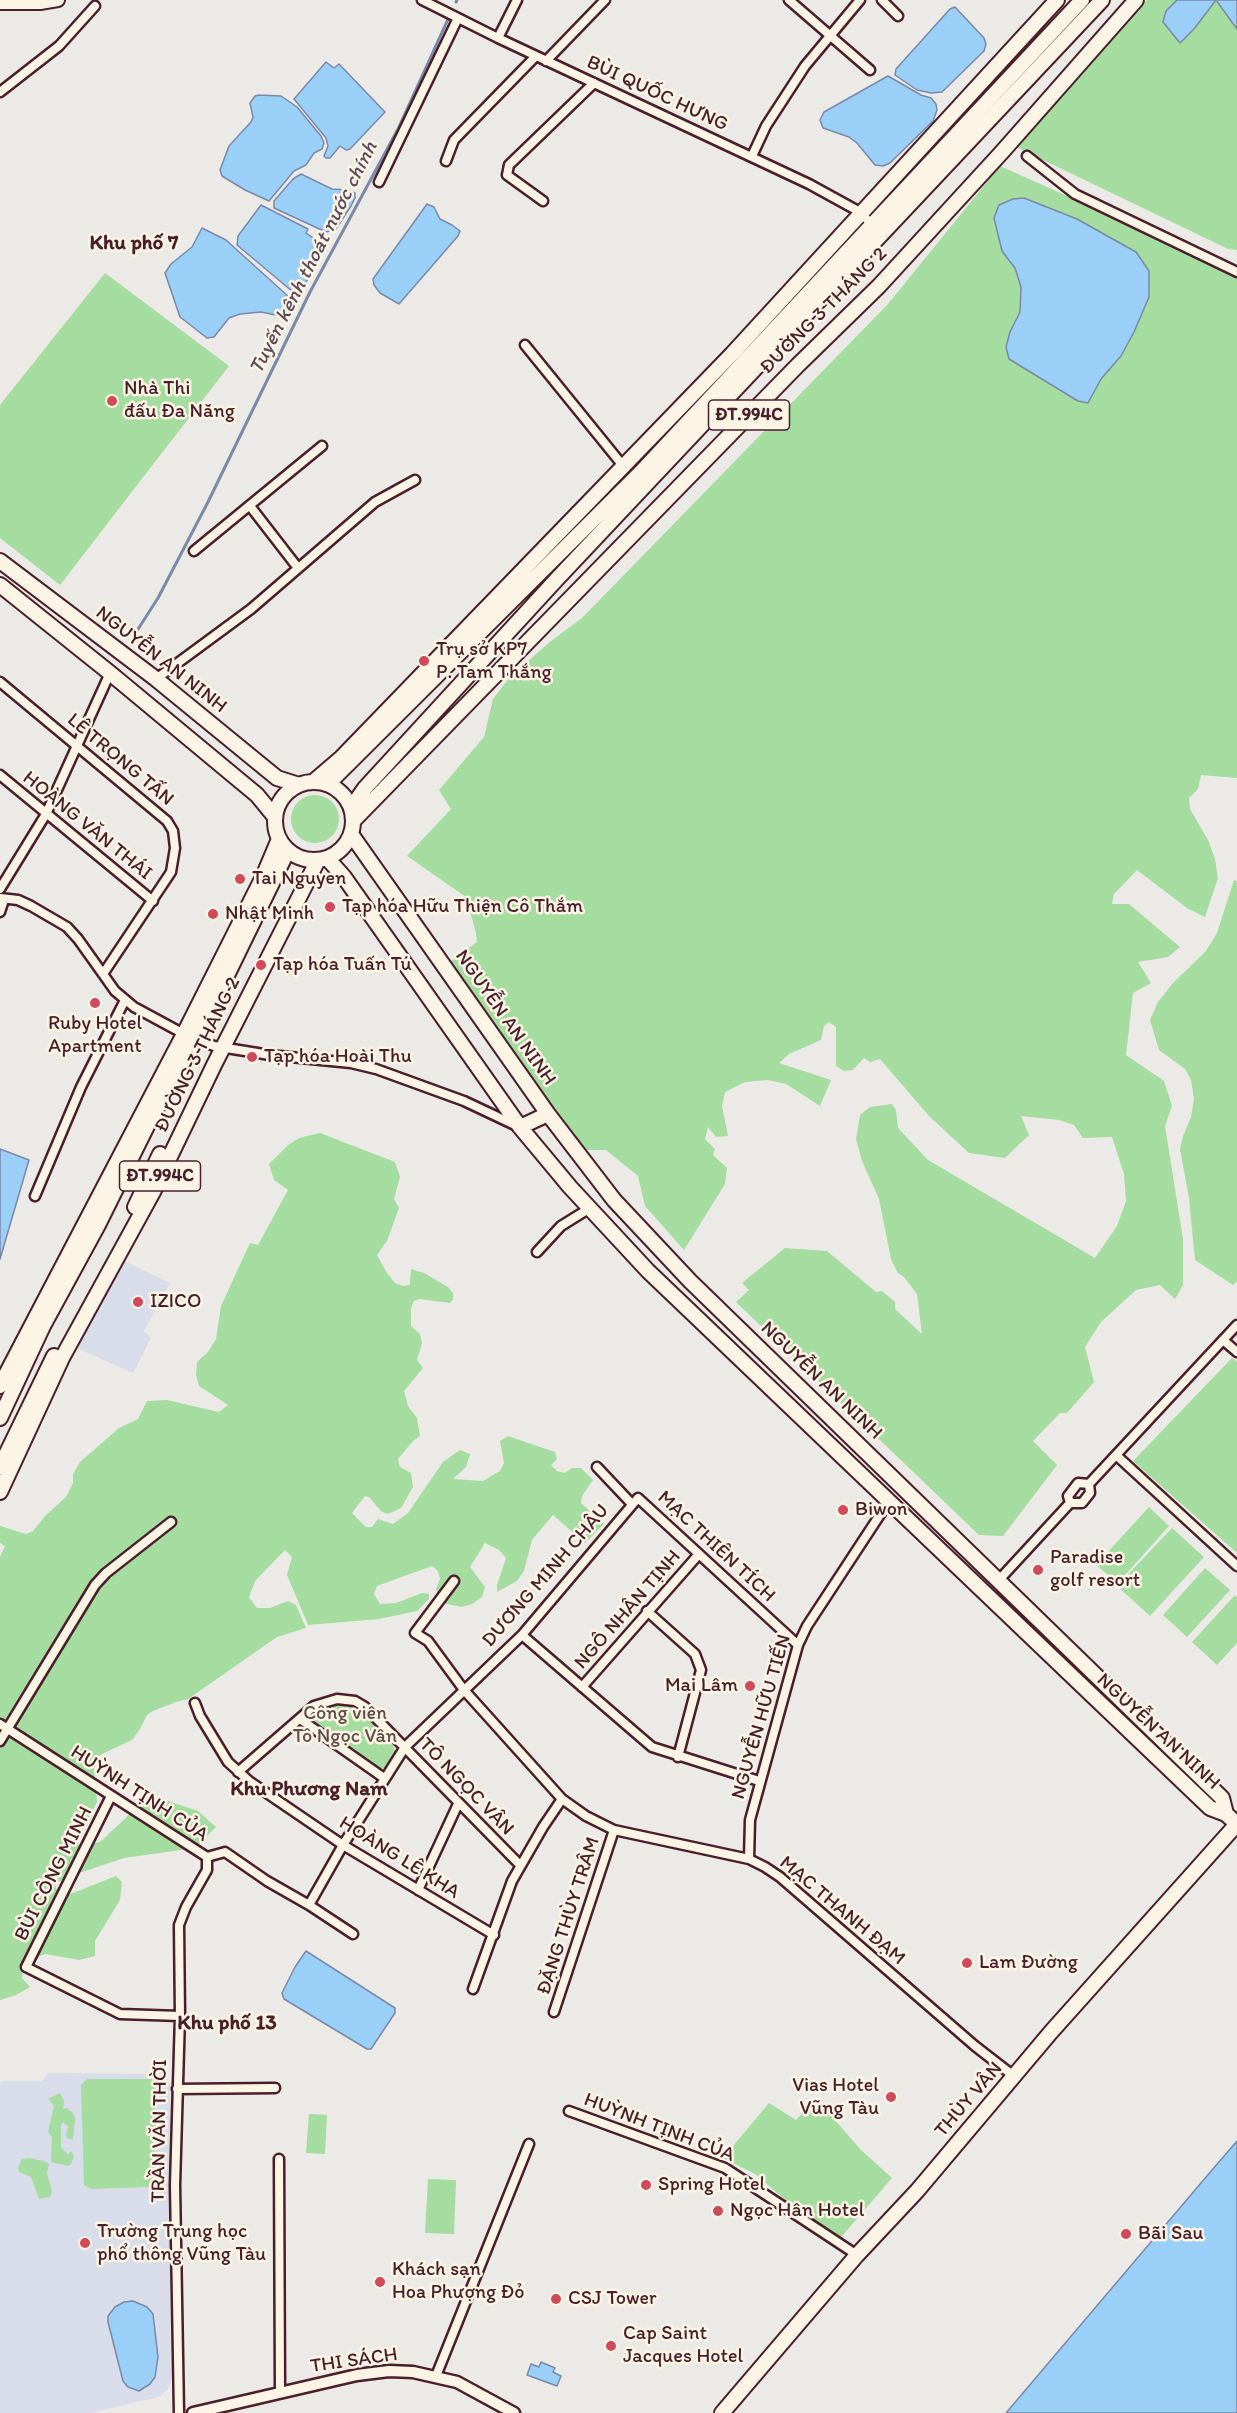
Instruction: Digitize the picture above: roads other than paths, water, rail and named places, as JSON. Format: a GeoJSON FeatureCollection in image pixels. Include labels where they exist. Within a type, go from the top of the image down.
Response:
{"type":"FeatureCollection","features":[{"type":"Feature","properties":{"kind":"main road"},"geometry":{"type":"LineString","coordinates":[[0,3],[40,3],[58,0]]}},
{"type":"Feature","properties":{"kind":"main road","name":"ĐƯỜNG 3 THÁNG 2"},"geometry":{"type":"LineString","coordinates":[[313,782],[341,758],[732,354],[1057,0]]}},
{"type":"Feature","properties":{"kind":"main road","name":"ĐƯỜNG 3 THÁNG 2"},"geometry":{"type":"LineString","coordinates":[[328,784],[641,472],[1082,0]]}},
{"type":"Feature","properties":{"kind":"main road","name":"ĐƯỜNG 3 THÁNG 2"},"geometry":{"type":"LineString","coordinates":[[352,821],[365,789],[556,580],[1102,0]]}},
{"type":"Feature","properties":{"kind":"main road","name":"ĐƯỜNG 3 THÁNG 2"},"geometry":{"type":"LineString","coordinates":[[352,821],[798,365],[879,286],[1002,152],[1136,0]]}},
{"type":"Feature","properties":{"kind":"main road","name":"NGUYỄN AN NINH"},"geometry":{"type":"LineString","coordinates":[[0,561],[156,679],[277,778],[299,785]]}},
{"type":"Feature","properties":{"kind":"main road","name":"NGUYỄN AN NINH"},"geometry":{"type":"LineString","coordinates":[[0,585],[257,795],[275,817]]}},
{"type":"Feature","properties":{"kind":"main road","name":"ĐT.994C"},"geometry":{"type":"LineString","coordinates":[[299,785],[313,782],[328,784]]}},
{"type":"Feature","properties":{"kind":"main road"},"geometry":{"type":"LineString","coordinates":[[328,784],[338,790],[352,821]]}},
{"type":"Feature","properties":{"kind":"main road"},"geometry":{"type":"LineString","coordinates":[[299,785],[287,793],[279,804],[275,817],[279,839],[288,850],[318,859]]}},
{"type":"Feature","properties":{"kind":"main road","name":"ĐT.994C"},"geometry":{"type":"LineString","coordinates":[[318,859],[346,844],[352,821]]}},
{"type":"Feature","properties":{"kind":"main road","name":"NGUYỄN AN NINH"},"geometry":{"type":"LineString","coordinates":[[352,821],[548,1114],[555,1147],[590,1208],[676,1298],[985,1595],[1210,1808],[1226,1814]]}},
{"type":"Feature","properties":{"kind":"main road","name":"ĐƯỜNG 3 THÁNG 2"},"geometry":{"type":"LineString","coordinates":[[0,1418],[44,1326],[149,1122],[279,839]]}},
{"type":"Feature","properties":{"kind":"main road","name":"ĐƯỜNG 3 THÁNG 2"},"geometry":{"type":"LineString","coordinates":[[0,1386],[288,850]]}},
{"type":"Feature","properties":{"kind":"main road","name":"ĐƯỜNG 3 THÁNG 2"},"geometry":{"type":"LineString","coordinates":[[0,1467],[43,1391],[133,1210],[318,859]]}},
{"type":"Feature","properties":{"kind":"main road","name":"NGUYỄN AN NINH"},"geometry":{"type":"LineString","coordinates":[[318,859],[344,877],[520,1127],[555,1147],[614,1200],[690,1281],[1222,1798],[1226,1814]]}},
{"type":"Feature","properties":{"kind":"main road"},"geometry":{"type":"LineString","coordinates":[[520,1127],[548,1114]]}},
{"type":"Feature","properties":{"kind":"main road"},"geometry":{"type":"LineString","coordinates":[[676,1298],[690,1281]]}},
{"type":"Feature","properties":{"kind":"main road","name":"ĐƯỜNG 3 THÁNG 2"},"geometry":{"type":"LineString","coordinates":[[0,1492],[43,1391]]}},
{"type":"Feature","properties":{"kind":"main road"},"geometry":{"type":"LineString","coordinates":[[985,1595],[998,1581]]}},
{"type":"Feature","properties":{"kind":"main road","name":"THÙY VÂN"},"geometry":{"type":"LineString","coordinates":[[722,2413],[857,2255],[917,2191],[1058,2024],[1237,1824],[1226,1814]]}},
{"type":"Feature","properties":{"kind":"street","name":"BÙI QUỐC HƯNG"},"geometry":{"type":"LineString","coordinates":[[422,0],[546,61],[752,156],[860,212],[873,226]]}},
{"type":"Feature","properties":{"kind":"street"},"geometry":{"type":"LineString","coordinates":[[498,38],[517,0]]}},
{"type":"Feature","properties":{"kind":"street"},"geometry":{"type":"LineString","coordinates":[[546,61],[605,0]]}},
{"type":"Feature","properties":{"kind":"street"},"geometry":{"type":"LineString","coordinates":[[789,0],[870,70]]}},
{"type":"Feature","properties":{"kind":"street"},"geometry":{"type":"LineString","coordinates":[[752,156],[766,126],[805,66],[860,0]]}},
{"type":"Feature","properties":{"kind":"street"},"geometry":{"type":"LineString","coordinates":[[882,0],[898,16]]}},
{"type":"Feature","properties":{"kind":"street"},"geometry":{"type":"LineString","coordinates":[[0,92],[59,46],[95,6]]}},
{"type":"Feature","properties":{"kind":"street"},"geometry":{"type":"LineString","coordinates":[[379,182],[458,18]]}},
{"type":"Feature","properties":{"kind":"street"},"geometry":{"type":"LineString","coordinates":[[446,160],[454,140],[536,56]]}},
{"type":"Feature","properties":{"kind":"street"},"geometry":{"type":"LineString","coordinates":[[543,201],[507,175],[509,165],[594,83]]}},
{"type":"Feature","properties":{"kind":"street"},"geometry":{"type":"LineString","coordinates":[[1027,156],[1075,194],[1237,272]]}},
{"type":"Feature","properties":{"kind":"street"},"geometry":{"type":"LineString","coordinates":[[525,345],[624,466]]}},
{"type":"Feature","properties":{"kind":"street"},"geometry":{"type":"LineString","coordinates":[[194,551],[322,446]]}},
{"type":"Feature","properties":{"kind":"street"},"geometry":{"type":"LineString","coordinates":[[156,679],[251,609],[375,502],[415,480]]}},
{"type":"Feature","properties":{"kind":"street"},"geometry":{"type":"LineString","coordinates":[[250,506],[298,568]]}},
{"type":"Feature","properties":{"kind":"street"},"geometry":{"type":"LineString","coordinates":[[0,890],[46,814],[110,673]]}},
{"type":"Feature","properties":{"kind":"street","name":"LÊ TRỌNG TẤN"},"geometry":{"type":"LineString","coordinates":[[0,682],[167,821],[172,831],[175,848],[171,872],[103,974]]}},
{"type":"Feature","properties":{"kind":"street","name":"HOÀNG VĂN THÁI"},"geometry":{"type":"LineString","coordinates":[[0,775],[153,901]]}},
{"type":"Feature","properties":{"kind":"street"},"geometry":{"type":"LineString","coordinates":[[0,912],[2,899],[18,900],[67,927],[115,991],[125,1000],[190,1036],[218,1046],[270,1055],[351,1063],[376,1069],[464,1101],[520,1127]]}},
{"type":"Feature","properties":{"kind":"street"},"geometry":{"type":"LineString","coordinates":[[35,1196],[81,1087],[125,1000]]}},
{"type":"Feature","properties":{"kind":"street"},"geometry":{"type":"LineString","coordinates":[[537,1252],[561,1226],[590,1208]]}},
{"type":"Feature","properties":{"kind":"street"},"geometry":{"type":"LineString","coordinates":[[998,1581],[1070,1503],[1082,1503],[1090,1493],[1089,1484],[1237,1325]]}},
{"type":"Feature","properties":{"kind":"street"},"geometry":{"type":"LineString","coordinates":[[1223,1340],[1237,1352]]}},
{"type":"Feature","properties":{"kind":"street"},"geometry":{"type":"LineString","coordinates":[[8,1368],[21,1376]]}},
{"type":"Feature","properties":{"kind":"street"},"geometry":{"type":"LineString","coordinates":[[1116,1455],[1237,1566]]}},
{"type":"Feature","properties":{"kind":"street","name":"MẠC THIÊN TÍCH"},"geometry":{"type":"LineString","coordinates":[[597,1467],[699,1554],[798,1645]]}},
{"type":"Feature","properties":{"kind":"street"},"geometry":{"type":"LineString","coordinates":[[1070,1503],[1068,1496],[1078,1483],[1089,1484]]}},
{"type":"Feature","properties":{"kind":"street","name":"DƯƠNG MINH CHÂU"},"geometry":{"type":"LineString","coordinates":[[309,1905],[343,1845],[405,1747],[522,1635],[635,1500]]}},
{"type":"Feature","properties":{"kind":"street","name":"NGUYỄN HỮU TIẾN"},"geometry":{"type":"LineString","coordinates":[[749,1859],[750,1820],[798,1645],[807,1626],[889,1501]]}},
{"type":"Feature","properties":{"kind":"street"},"geometry":{"type":"LineString","coordinates":[[0,1741],[4,1727],[95,1585],[106,1573],[171,1522]]}},
{"type":"Feature","properties":{"kind":"street","name":"NGÔ NHÂN TỊNH"},"geometry":{"type":"LineString","coordinates":[[582,1687],[699,1554]]}},
{"type":"Feature","properties":{"kind":"street","name":"MẠC THANH ĐẠM"},"geometry":{"type":"LineString","coordinates":[[454,1581],[415,1633],[428,1641],[464,1690],[562,1799],[586,1816],[615,1830],[749,1859],[780,1877],[975,2046],[1015,2077]]}},
{"type":"Feature","properties":{"kind":"street"},"geometry":{"type":"LineString","coordinates":[[647,1611],[695,1653],[701,1670],[678,1757]]}},
{"type":"Feature","properties":{"kind":"street"},"geometry":{"type":"LineString","coordinates":[[522,1635],[646,1743],[678,1757],[759,1781]]}},
{"type":"Feature","properties":{"kind":"street","name":"TÔ NGỌC VÂN"},"geometry":{"type":"LineString","coordinates":[[238,1772],[322,1702],[337,1699],[355,1701],[365,1707],[520,1865]]}},
{"type":"Feature","properties":{"kind":"street","name":"HOÀNG LÊ KHA"},"geometry":{"type":"LineString","coordinates":[[195,1703],[200,1716],[228,1762],[238,1772],[343,1845],[494,1935]]}},
{"type":"Feature","properties":{"kind":"street"},"geometry":{"type":"LineString","coordinates":[[300,1719],[384,1778]]}},
{"type":"Feature","properties":{"kind":"street","name":"HUỲNH TỊNH CỦA"},"geometry":{"type":"LineString","coordinates":[[4,1727],[207,1857],[225,1852],[353,1934]]}},
{"type":"Feature","properties":{"kind":"street","name":"BÙI CÔNG MINH"},"geometry":{"type":"LineString","coordinates":[[111,1796],[26,1967],[120,2014],[180,2016]]}},
{"type":"Feature","properties":{"kind":"street"},"geometry":{"type":"LineString","coordinates":[[473,1989],[520,1865],[562,1799]]}},
{"type":"Feature","properties":{"kind":"street"},"geometry":{"type":"LineString","coordinates":[[418,1890],[458,1804]]}},
{"type":"Feature","properties":{"kind":"street","name":"ĐẶNG THÙY TRÂM"},"geometry":{"type":"LineString","coordinates":[[554,2012],[615,1830]]}},
{"type":"Feature","properties":{"kind":"street","name":"TRẦN VĂN THỜI"},"geometry":{"type":"LineString","coordinates":[[179,2413],[175,2185],[180,2016],[179,1925],[186,1907],[207,1870],[207,1857]]}},
{"type":"Feature","properties":{"kind":"street"},"geometry":{"type":"LineString","coordinates":[[177,2089],[275,2088]]}},
{"type":"Feature","properties":{"kind":"street","name":"HUỲNH TỊNH CỦA"},"geometry":{"type":"LineString","coordinates":[[570,2111],[725,2168],[857,2255]]}},
{"type":"Feature","properties":{"kind":"street"},"geometry":{"type":"LineString","coordinates":[[436,2376],[529,2144]]}},
{"type":"Feature","properties":{"kind":"street"},"geometry":{"type":"LineString","coordinates":[[279,2159],[280,2391]]}},
{"type":"Feature","properties":{"kind":"street","name":"THI SÁCH"},"geometry":{"type":"LineString","coordinates":[[193,2413],[280,2391],[357,2375],[389,2371],[436,2376],[474,2389],[514,2413]]}},
{"type":"Feature","properties":{"kind":"water"},"geometry":{"type":"Polygon","coordinates":[[[1177,0],[1216,0],[1180,43],[1163,22],[1166,11],[1177,0]]]}},
{"type":"Feature","properties":{"kind":"water"},"geometry":{"type":"Polygon","coordinates":[[[1216,0],[1237,0],[1237,29],[1216,0]]]}},
{"type":"Feature","properties":{"kind":"water"},"geometry":{"type":"Polygon","coordinates":[[[955,7],[984,38],[986,44],[984,51],[942,92],[931,93],[917,90],[895,75],[896,69],[950,9],[955,7]]]}},
{"type":"Feature","properties":{"kind":"water"},"geometry":{"type":"Polygon","coordinates":[[[326,62],[334,68],[339,64],[385,112],[350,149],[346,150],[340,146],[330,158],[324,156],[328,146],[326,138],[294,99],[326,62]]]}},
{"type":"Feature","properties":{"kind":"water"},"geometry":{"type":"Polygon","coordinates":[[[888,76],[921,95],[931,98],[937,110],[933,121],[890,163],[883,166],[875,165],[849,137],[823,128],[820,120],[824,112],[888,76]]]}},
{"type":"Feature","properties":{"kind":"water"},"geometry":{"type":"Polygon","coordinates":[[[255,96],[281,96],[297,107],[321,136],[324,143],[322,149],[314,153],[306,165],[294,171],[269,201],[222,176],[220,170],[229,146],[251,122],[253,117],[250,103],[255,96]]]}},
{"type":"Feature","properties":{"kind":"water"},"geometry":{"type":"Polygon","coordinates":[[[301,174],[332,189],[355,193],[351,206],[336,229],[326,232],[274,208],[274,201],[293,179],[301,174]]]}},
{"type":"Feature","properties":{"kind":"water"},"geometry":{"type":"Polygon","coordinates":[[[1024,198],[1077,219],[1136,252],[1149,271],[1149,297],[1134,332],[1121,356],[1101,379],[1088,403],[1078,401],[1009,359],[1006,347],[1010,332],[1020,312],[1021,287],[1015,268],[1002,251],[994,218],[999,205],[1013,199],[1024,198]]]}},
{"type":"Feature","properties":{"kind":"water"},"geometry":{"type":"Polygon","coordinates":[[[427,204],[434,207],[440,219],[460,231],[399,304],[380,293],[373,279],[427,204]]]}},
{"type":"Feature","properties":{"kind":"water"},"geometry":{"type":"Polygon","coordinates":[[[261,205],[308,229],[306,233],[324,245],[299,297],[237,245],[238,236],[261,205]]]}},
{"type":"Feature","properties":{"kind":"water"},"geometry":{"type":"Polygon","coordinates":[[[202,228],[226,240],[290,298],[284,312],[276,315],[261,312],[240,314],[229,318],[214,337],[207,338],[180,317],[165,273],[171,264],[192,247],[202,228]]]}},
{"type":"Feature","properties":{"kind":"water"},"geometry":{"type":"Polygon","coordinates":[[[0,1149],[29,1160],[0,1259],[0,1149]]]}},
{"type":"Feature","properties":{"kind":"water"},"geometry":{"type":"Polygon","coordinates":[[[306,1951],[395,2008],[395,2013],[371,2049],[367,2049],[284,1999],[282,1993],[306,1951]]]}},
{"type":"Feature","properties":{"kind":"water"},"geometry":{"type":"Polygon","coordinates":[[[1237,2141],[1237,2413],[1006,2413],[1212,2170],[1237,2141]]]}},
{"type":"Feature","properties":{"kind":"water"},"geometry":{"type":"Polygon","coordinates":[[[133,2301],[147,2307],[153,2314],[158,2357],[155,2377],[150,2384],[139,2391],[128,2387],[123,2381],[108,2322],[108,2316],[115,2307],[124,2302],[133,2301]]]}},
{"type":"Feature","properties":{"kind":"water"},"geometry":{"type":"Polygon","coordinates":[[[541,2362],[555,2368],[553,2372],[561,2376],[557,2386],[527,2375],[531,2364],[539,2367],[541,2362]]]}},
{"type":"Feature","properties":{"kind":"waterway","name":"Tuyến kênh thoát nước chính"},"geometry":{"type":"LineString","coordinates":[[133,637],[158,598],[208,502],[310,292],[398,129],[449,17]]}},
{"type":"Feature","properties":{"kind":"place","name":"Nhà Thi đấu Đa Năng"},"geometry":{"type":"Point","coordinates":[112,401]}},
{"type":"Feature","properties":{"kind":"place","name":"Trụ sở KP7 P. Tam Thắng"},"geometry":{"type":"Point","coordinates":[424,661]}},
{"type":"Feature","properties":{"kind":"place","name":"Tai Nguyen"},"geometry":{"type":"Point","coordinates":[240,879]}},
{"type":"Feature","properties":{"kind":"place","name":"Tạp hóa Hữu Thiện Cô Thắm"},"geometry":{"type":"Point","coordinates":[330,907]}},
{"type":"Feature","properties":{"kind":"place","name":"Nhật Minh"},"geometry":{"type":"Point","coordinates":[213,914]}},
{"type":"Feature","properties":{"kind":"place","name":"Tạp hóa Tuấn Tú"},"geometry":{"type":"Point","coordinates":[261,965]}},
{"type":"Feature","properties":{"kind":"place","name":"Ruby Hotel Apartment"},"geometry":{"type":"Point","coordinates":[95,1003]}},
{"type":"Feature","properties":{"kind":"place","name":"Tạp hóa Hoài Thu"},"geometry":{"type":"Point","coordinates":[252,1057]}},
{"type":"Feature","properties":{"kind":"place","name":"IZICO"},"geometry":{"type":"Point","coordinates":[138,1302]}},
{"type":"Feature","properties":{"kind":"place","name":"Biwon"},"geometry":{"type":"Point","coordinates":[843,1510]}},
{"type":"Feature","properties":{"kind":"place","name":"Paradise golf resort"},"geometry":{"type":"Point","coordinates":[1038,1570]}},
{"type":"Feature","properties":{"kind":"place","name":"Mai Lâm"},"geometry":{"type":"Point","coordinates":[750,1686]}},
{"type":"Feature","properties":{"kind":"place","name":"Lam Đường"},"geometry":{"type":"Point","coordinates":[967,1963]}},
{"type":"Feature","properties":{"kind":"place","name":"Vias Hotel Vũng Tàu"},"geometry":{"type":"Point","coordinates":[891,2097]}},
{"type":"Feature","properties":{"kind":"place","name":"Spring Hotel"},"geometry":{"type":"Point","coordinates":[646,2185]}},
{"type":"Feature","properties":{"kind":"place","name":"Ngọc Hân Hotel"},"geometry":{"type":"Point","coordinates":[718,2211]}},
{"type":"Feature","properties":{"kind":"place","name":"Bãi Sau"},"geometry":{"type":"Point","coordinates":[1126,2234]}},
{"type":"Feature","properties":{"kind":"place","name":"Trường Trung học phổ thông Vũng Tàu"},"geometry":{"type":"Point","coordinates":[85,2243]}},
{"type":"Feature","properties":{"kind":"place","name":"Khách sạn Hoa Phượng Đỏ"},"geometry":{"type":"Point","coordinates":[380,2282]}},
{"type":"Feature","properties":{"kind":"place","name":"CSJ Tower"},"geometry":{"type":"Point","coordinates":[556,2299]}},
{"type":"Feature","properties":{"kind":"place","name":"Cap Saint Jacques Hotel"},"geometry":{"type":"Point","coordinates":[611,2346]}},
{"type":"Feature","properties":{"kind":"district","name":"Khu phố 7"},"geometry":{"type":"Point","coordinates":[134,244]}},
{"type":"Feature","properties":{"kind":"district","name":"Khu Phương Nam"},"geometry":{"type":"Point","coordinates":[309,1790]}},
{"type":"Feature","properties":{"kind":"district","name":"Khu phố 13"},"geometry":{"type":"Point","coordinates":[227,2024]}},
{"type":"Feature","properties":{"kind":"park label","name":"Công viên Tô Ngọc Vân"},"geometry":{"type":"Point","coordinates":[345,1726]}}]}
